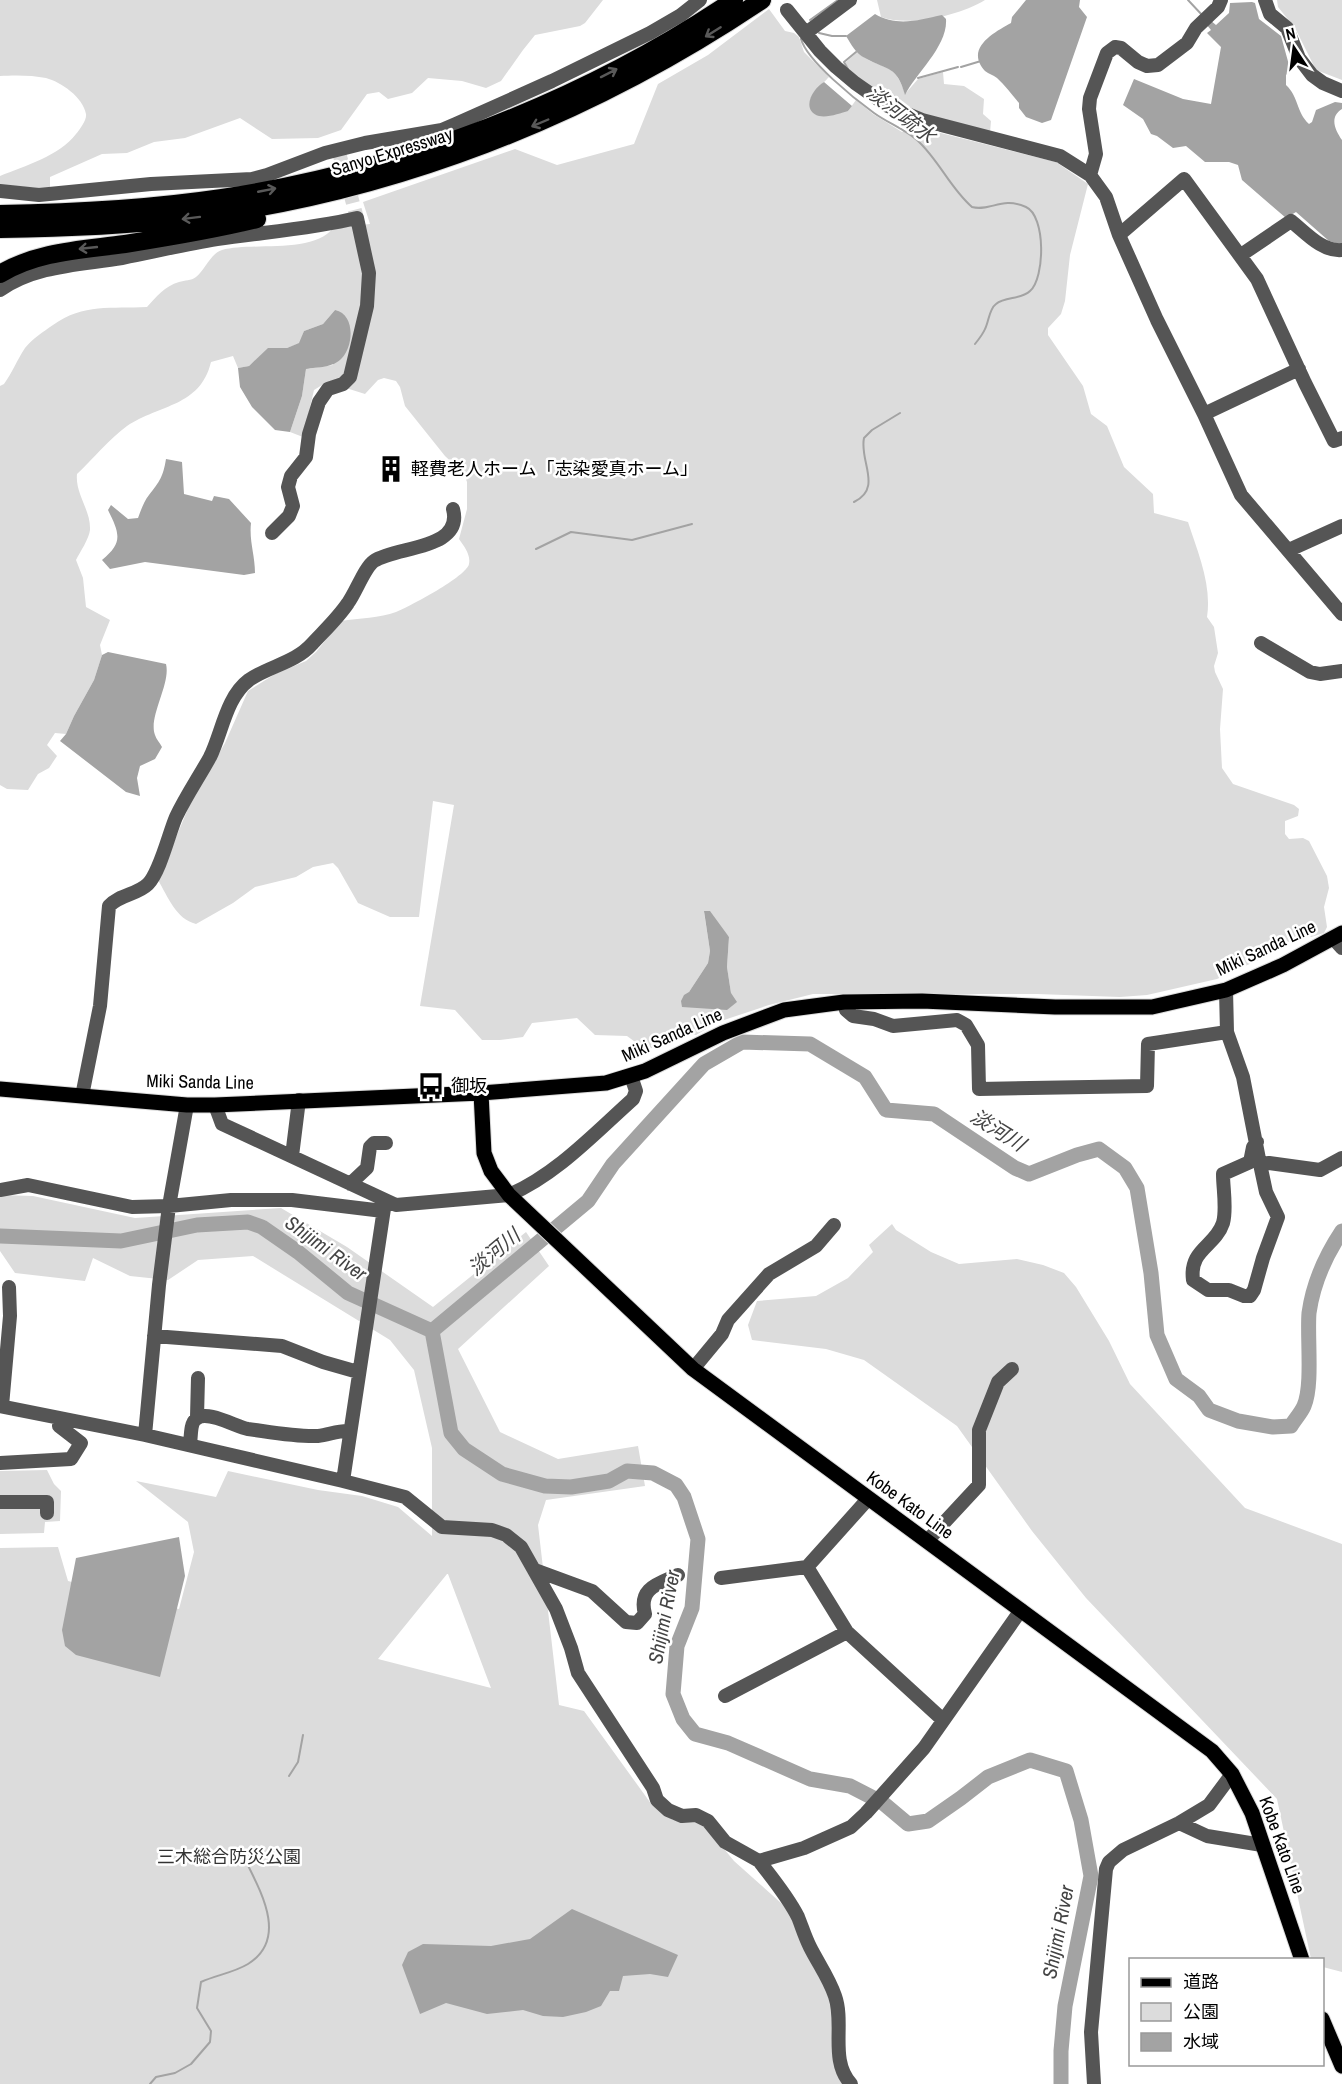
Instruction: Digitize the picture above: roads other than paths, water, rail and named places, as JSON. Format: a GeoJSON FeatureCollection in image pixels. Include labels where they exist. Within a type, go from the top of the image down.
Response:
{"type":"FeatureCollection","features":[{"type":"Feature","properties":{"kind":"highway","name":"Sanyo Expressway"},"geometry":{"type":"LineString","coordinates":[[0,214],[128,209],[234,196],[295,185],[368,167],[440,145],[543,105],[634,60],[734,0]]}},
{"type":"Feature","properties":{"kind":"highway","name":"Sanyo Expressway"},"geometry":{"type":"LineString","coordinates":[[0,229],[105,226],[231,212],[348,188],[406,172],[469,151],[548,120],[640,75],[762,0]]}},
{"type":"Feature","properties":{"kind":"highway"},"geometry":{"type":"LineString","coordinates":[[0,274],[29,260],[46,255],[201,231],[330,201],[396,181],[469,151]]}},
{"type":"Feature","properties":{"kind":"highway"},"geometry":{"type":"LineString","coordinates":[[0,207],[234,196]]}},
{"type":"Feature","properties":{"kind":"main road","name":"Miki Sanda Line"},"geometry":{"type":"LineString","coordinates":[[0,1089],[187,1105],[215,1105],[481,1092],[606,1083],[631,1076],[723,1033],[783,1010],[844,1002],[922,1001],[1055,1007],[1152,1007],[1226,990],[1339,940]]}},
{"type":"Feature","properties":{"kind":"main road","name":"Kobe Kato Line"},"geometry":{"type":"LineString","coordinates":[[481,1092],[484,1153],[491,1171],[509,1195],[693,1369],[1212,1751],[1232,1774],[1252,1813],[1302,1958]]}},
{"type":"Feature","properties":{"kind":"main road"},"geometry":{"type":"LineString","coordinates":[[1324,2021],[1342,2066]]}},
{"type":"Feature","properties":{"kind":"street"},"geometry":{"type":"LineString","coordinates":[[0,191],[39,195],[151,184],[252,179],[263,177],[325,153],[365,143],[442,130],[498,107],[650,33],[684,14],[700,0]]}},
{"type":"Feature","properties":{"kind":"street"},"geometry":{"type":"LineString","coordinates":[[806,33],[850,0]]}},
{"type":"Feature","properties":{"kind":"street"},"geometry":{"type":"LineString","coordinates":[[1090,176],[1096,154],[1089,109],[1090,98],[1107,52],[1115,47],[1121,48],[1138,62],[1147,66],[1158,65],[1187,43],[1205,19],[1218,7],[1221,0]]}},
{"type":"Feature","properties":{"kind":"street"},"geometry":{"type":"LineString","coordinates":[[1266,0],[1270,14],[1287,28],[1299,58],[1312,75],[1323,83],[1342,91]]}},
{"type":"Feature","properties":{"kind":"street"},"geometry":{"type":"LineString","coordinates":[[787,10],[826,58],[847,77],[888,106],[922,120],[1060,156],[1090,176],[1106,197],[1119,235],[1157,320],[1241,495],[1342,614]]}},
{"type":"Feature","properties":{"kind":"street"},"geometry":{"type":"LineString","coordinates":[[1119,235],[1184,179],[1257,279],[1334,441],[1342,438]]}},
{"type":"Feature","properties":{"kind":"street"},"geometry":{"type":"LineString","coordinates":[[0,290],[22,277],[53,268],[152,253],[217,239],[316,227],[357,219],[369,273],[367,306],[350,377],[343,384],[328,389],[319,402],[309,434],[306,457],[291,476],[288,488],[293,506],[289,516],[272,533]]}},
{"type":"Feature","properties":{"kind":"street"},"geometry":{"type":"LineString","coordinates":[[1241,255],[1291,221],[1318,243],[1335,250],[1342,250]]}},
{"type":"Feature","properties":{"kind":"street"},"geometry":{"type":"LineString","coordinates":[[1204,414],[1299,369]]}},
{"type":"Feature","properties":{"kind":"street"},"geometry":{"type":"LineString","coordinates":[[82,1096],[100,1006],[109,906],[116,898],[148,884],[177,816],[211,755],[231,704],[241,687],[250,679],[295,658],[310,646],[347,605],[374,560],[444,537],[454,522],[453,509]]}},
{"type":"Feature","properties":{"kind":"street"},"geometry":{"type":"LineString","coordinates":[[1289,550],[1342,526]]}},
{"type":"Feature","properties":{"kind":"street"},"geometry":{"type":"LineString","coordinates":[[1261,643],[1310,672],[1320,674],[1342,671]]}},
{"type":"Feature","properties":{"kind":"street"},"geometry":{"type":"LineString","coordinates":[[1226,990],[1227,1032],[1243,1077],[1257,1142],[1266,1192],[1278,1216],[1250,1296],[1229,1290],[1208,1290],[1193,1280],[1191,1267],[1220,1230],[1224,1220],[1223,1174],[1250,1162],[1253,1147],[1257,1142]]}},
{"type":"Feature","properties":{"kind":"street"},"geometry":{"type":"LineString","coordinates":[[844,1002],[846,1010],[853,1016],[874,1019],[893,1026],[957,1020],[966,1025],[978,1045],[979,1089],[1147,1086],[1148,1044],[1227,1032]]}},
{"type":"Feature","properties":{"kind":"street"},"geometry":{"type":"LineString","coordinates":[[0,1190],[28,1185],[132,1207],[231,1200],[292,1200],[384,1206],[509,1195],[522,1190],[560,1163],[633,1099],[636,1091],[631,1076]]}},
{"type":"Feature","properties":{"kind":"street"},"geometry":{"type":"LineString","coordinates":[[292,1156],[299,1100]]}},
{"type":"Feature","properties":{"kind":"street"},"geometry":{"type":"LineString","coordinates":[[146,1435],[159,1285],[169,1206],[187,1105]]}},
{"type":"Feature","properties":{"kind":"street"},"geometry":{"type":"LineString","coordinates":[[215,1105],[222,1124],[350,1184],[384,1206]]}},
{"type":"Feature","properties":{"kind":"street"},"geometry":{"type":"LineString","coordinates":[[350,1184],[367,1168],[370,1147],[374,1143],[386,1143]]}},
{"type":"Feature","properties":{"kind":"street"},"geometry":{"type":"LineString","coordinates":[[1260,1164],[1269,1163],[1320,1170],[1342,1158]]}},
{"type":"Feature","properties":{"kind":"street"},"geometry":{"type":"LineString","coordinates":[[343,1481],[384,1206]]}},
{"type":"Feature","properties":{"kind":"street"},"geometry":{"type":"LineString","coordinates":[[693,1369],[722,1334],[728,1320],[769,1274],[816,1245],[834,1225]]}},
{"type":"Feature","properties":{"kind":"street"},"geometry":{"type":"LineString","coordinates":[[9,1287],[5,1308],[1,1406],[146,1435],[405,1497],[442,1527],[492,1530],[507,1535],[521,1547],[556,1609],[572,1648],[578,1673],[653,1788],[657,1800],[668,1810],[682,1816],[696,1815],[708,1821],[725,1842],[759,1861],[780,1888],[835,1994],[838,2007],[838,2053],[851,2084]]}},
{"type":"Feature","properties":{"kind":"street"},"geometry":{"type":"LineString","coordinates":[[154,1336],[282,1346],[323,1362],[358,1372]]}},
{"type":"Feature","properties":{"kind":"street"},"geometry":{"type":"LineString","coordinates":[[927,1541],[979,1485],[979,1430],[998,1382],[1012,1369]]}},
{"type":"Feature","properties":{"kind":"street"},"geometry":{"type":"LineString","coordinates":[[190,1445],[193,1421],[197,1417],[198,1378]]}},
{"type":"Feature","properties":{"kind":"street"},"geometry":{"type":"LineString","coordinates":[[197,1417],[208,1416],[228,1421],[238,1427],[270,1432],[318,1436],[340,1430],[350,1431]]}},
{"type":"Feature","properties":{"kind":"street"},"geometry":{"type":"LineString","coordinates":[[0,1463],[71,1459],[81,1443],[59,1425],[60,1419]]}},
{"type":"Feature","properties":{"kind":"street"},"geometry":{"type":"LineString","coordinates":[[721,1578],[807,1567],[868,1499]]}},
{"type":"Feature","properties":{"kind":"street"},"geometry":{"type":"LineString","coordinates":[[0,1502],[47,1502],[47,1513]]}},
{"type":"Feature","properties":{"kind":"street"},"geometry":{"type":"LineString","coordinates":[[807,1567],[847,1632],[943,1720]]}},
{"type":"Feature","properties":{"kind":"street"},"geometry":{"type":"LineString","coordinates":[[535,1570],[592,1591],[626,1622],[637,1623],[645,1614],[642,1605],[644,1596],[652,1587],[678,1575]]}},
{"type":"Feature","properties":{"kind":"street"},"geometry":{"type":"LineString","coordinates":[[759,1861],[804,1848],[832,1836],[851,1827],[866,1813],[924,1749],[1021,1610]]}},
{"type":"Feature","properties":{"kind":"street"},"geometry":{"type":"LineString","coordinates":[[725,1696],[847,1632]]}},
{"type":"Feature","properties":{"kind":"street"},"geometry":{"type":"LineString","coordinates":[[1094,2084],[1091,2032],[1106,1869],[1109,1862],[1123,1850],[1179,1823],[1209,1805],[1232,1774]]}},
{"type":"Feature","properties":{"kind":"street"},"geometry":{"type":"LineString","coordinates":[[1179,1823],[1207,1836],[1263,1845]]}},
{"type":"Feature","properties":{"kind":"water"},"geometry":{"type":"Polygon","coordinates":[[[1026,0],[1080,0],[1079,7],[1087,17],[1051,120],[1042,123],[1026,117],[1019,108],[1019,103],[1006,87],[985,71],[979,63],[978,55],[984,42],[1011,23],[1012,17],[1026,0]]]}},
{"type":"Feature","properties":{"kind":"water"},"geometry":{"type":"Polygon","coordinates":[[[1230,3],[1255,3],[1259,19],[1281,36],[1289,65],[1286,85],[1309,124],[1316,110],[1335,102],[1342,103],[1342,109],[1338,112],[1334,124],[1342,140],[1342,245],[1329,241],[1296,212],[1286,218],[1242,180],[1238,165],[1229,162],[1205,162],[1186,146],[1173,148],[1151,134],[1143,119],[1123,105],[1134,79],[1183,99],[1211,104],[1221,47],[1207,33],[1211,30],[1206,24],[1210,20],[1216,25],[1229,13],[1230,3]]]}},
{"type":"Feature","properties":{"kind":"water"},"geometry":{"type":"Polygon","coordinates":[[[875,14],[900,21],[942,15],[946,19],[942,39],[937,49],[905,95],[895,74],[862,56],[846,36],[875,14]]]}},
{"type":"Feature","properties":{"kind":"water"},"geometry":{"type":"Polygon","coordinates":[[[824,82],[852,106],[848,111],[826,116],[813,113],[810,109],[810,99],[824,82]]]}},
{"type":"Feature","properties":{"kind":"water"},"geometry":{"type":"Polygon","coordinates":[[[335,310],[346,317],[349,324],[350,338],[346,352],[334,364],[306,369],[302,396],[290,432],[275,430],[252,407],[240,387],[238,368],[249,366],[268,348],[287,348],[299,343],[304,331],[323,324],[335,310]]]}},
{"type":"Feature","properties":{"kind":"water"},"geometry":{"type":"Polygon","coordinates":[[[166,459],[182,462],[184,494],[212,501],[214,496],[229,499],[251,523],[255,573],[244,575],[145,562],[110,569],[102,560],[109,554],[117,538],[117,532],[108,510],[111,505],[128,519],[138,518],[164,470],[166,459]]]}},
{"type":"Feature","properties":{"kind":"water"},"geometry":{"type":"Polygon","coordinates":[[[108,652],[166,664],[167,672],[154,719],[156,736],[162,747],[155,759],[140,766],[137,778],[140,796],[126,792],[60,741],[66,734],[94,680],[102,655],[108,652]]]}},
{"type":"Feature","properties":{"kind":"water"},"geometry":{"type":"Polygon","coordinates":[[[704,911],[710,911],[729,937],[727,967],[731,993],[737,1002],[727,1010],[682,1007],[681,1001],[684,995],[689,992],[708,963],[710,951],[704,911]]]}},
{"type":"Feature","properties":{"kind":"water"},"geometry":{"type":"Polygon","coordinates":[[[179,1537],[185,1576],[160,1677],[76,1655],[65,1646],[62,1630],[76,1558],[179,1537]]]}},
{"type":"Feature","properties":{"kind":"water"},"geometry":{"type":"Polygon","coordinates":[[[572,1909],[678,1955],[668,1977],[650,1974],[623,1976],[619,1991],[610,1991],[601,2006],[563,2017],[543,2016],[523,2010],[487,2014],[446,2003],[420,2014],[402,1965],[408,1952],[423,1944],[491,1946],[530,1939],[572,1909]]]}},
{"type":"Feature","properties":{"kind":"waterway","name":"淡河疏水"},"geometry":{"type":"LineString","coordinates":[[810,20],[838,0]]}},
{"type":"Feature","properties":{"kind":"waterway"},"geometry":{"type":"LineString","coordinates":[[1188,0],[1203,16]]}},
{"type":"Feature","properties":{"kind":"waterway"},"geometry":{"type":"LineString","coordinates":[[819,33],[846,36]]}},
{"type":"Feature","properties":{"kind":"waterway","name":"淡河疏水"},"geometry":{"type":"LineString","coordinates":[[801,39],[812,58],[845,90],[874,113],[917,140],[972,207],[985,208],[1010,203],[1026,207],[1033,213],[1040,234],[1041,248],[1039,274],[1035,284],[1026,294],[1004,300],[994,306],[984,331],[975,344]]}},
{"type":"Feature","properties":{"kind":"waterway"},"geometry":{"type":"LineString","coordinates":[[848,69],[844,62],[856,52]]}},
{"type":"Feature","properties":{"kind":"waterway"},"geometry":{"type":"LineString","coordinates":[[961,67],[981,61]]}},
{"type":"Feature","properties":{"kind":"waterway"},"geometry":{"type":"LineString","coordinates":[[918,78],[958,67]]}},
{"type":"Feature","properties":{"kind":"waterway","name":"淡河疏水"},"geometry":{"type":"LineString","coordinates":[[854,502],[863,496],[869,482],[864,456],[864,438],[872,430],[900,413]]}},
{"type":"Feature","properties":{"kind":"waterway","name":"淡河疏水"},"geometry":{"type":"LineString","coordinates":[[536,549],[571,532],[632,540],[692,524]]}},
{"type":"Feature","properties":{"kind":"waterway","name":"淡河川"},"geometry":{"type":"LineString","coordinates":[[432,1331],[588,1201],[613,1164],[704,1064],[742,1042],[810,1044],[865,1077],[886,1110],[934,1114],[1015,1168],[1029,1174],[1099,1149],[1125,1168],[1137,1188],[1151,1273],[1157,1335],[1176,1379],[1199,1396],[1209,1410],[1238,1421],[1273,1427],[1291,1426],[1303,1409],[1308,1386],[1311,1302],[1321,1270],[1342,1231]]}},
{"type":"Feature","properties":{"kind":"waterway","name":"Shijimi River"},"geometry":{"type":"LineString","coordinates":[[0,1236],[121,1241],[197,1225],[248,1222],[262,1227],[298,1252],[348,1293],[432,1331]]}},
{"type":"Feature","properties":{"kind":"waterway","name":"Shijimi River"},"geometry":{"type":"LineString","coordinates":[[432,1331],[451,1433],[464,1449],[502,1474],[545,1486],[571,1487],[609,1481],[627,1471],[653,1473],[676,1485],[684,1497],[698,1539],[692,1608],[677,1646],[673,1694],[683,1719],[695,1734],[728,1743],[810,1779],[850,1786],[883,1803],[908,1824],[928,1821],[988,1777],[1030,1760],[1066,1771],[1081,1820],[1091,1876],[1065,2006],[1061,2084]]}},
{"type":"Feature","properties":{"kind":"waterway","name":"淡河疏水"},"geometry":{"type":"LineString","coordinates":[[289,1776],[298,1762],[303,1735]]}},
{"type":"Feature","properties":{"kind":"waterway","name":"淡河疏水"},"geometry":{"type":"LineString","coordinates":[[150,2084],[156,2077],[175,2073],[191,2064],[210,2042],[211,2031],[197,2008],[201,1982],[248,1964],[261,1952],[268,1939],[269,1924],[266,1908],[239,1847]]}},
{"type":"Feature","properties":{"kind":"tunnel"},"geometry":{"type":"LineString","coordinates":[[338,149],[357,218]]}},
{"type":"Feature","properties":{"kind":"place","name":"軽費老人ホーム「志染愛真ホーム」"},"geometry":{"type":"Point","coordinates":[391,469]}},
{"type":"Feature","properties":{"kind":"place","name":"御坂"},"geometry":{"type":"Point","coordinates":[431,1086]}},
{"type":"Feature","properties":{"kind":"park label","name":"三木総合防災公園"},"geometry":{"type":"Point","coordinates":[229,1857]}}]}
